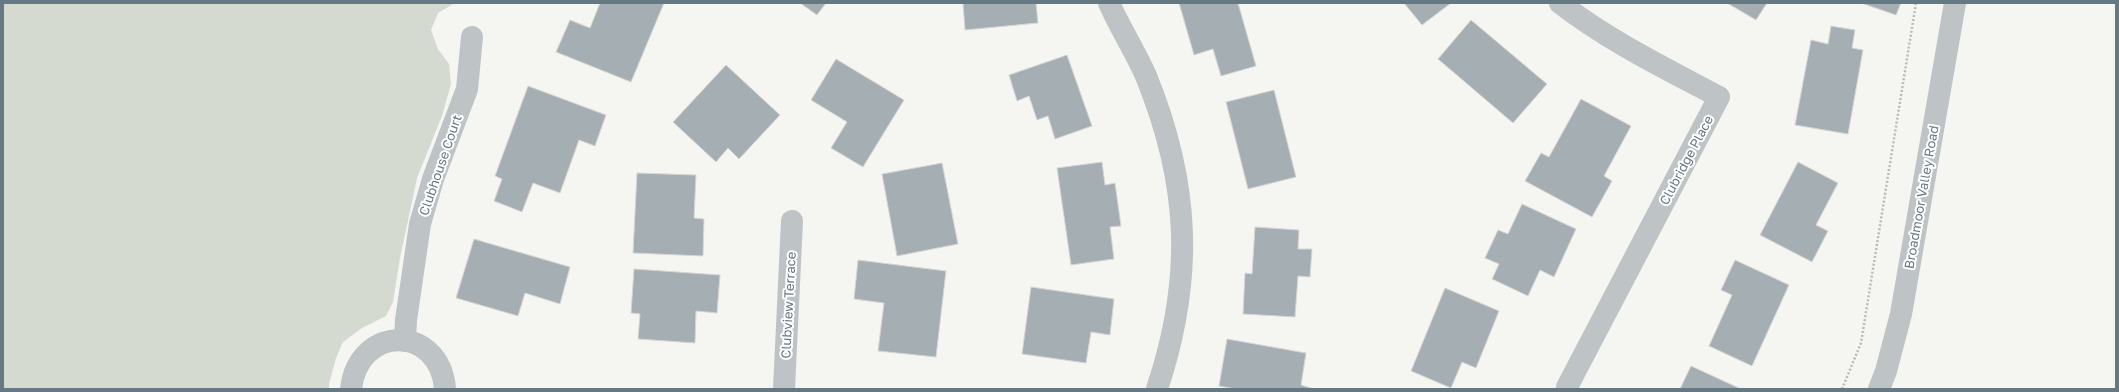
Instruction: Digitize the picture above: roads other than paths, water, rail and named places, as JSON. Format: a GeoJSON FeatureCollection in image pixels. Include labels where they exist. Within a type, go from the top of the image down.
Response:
{"type":"FeatureCollection","features":[{"type":"Feature","properties":{"kind":"street"},"geometry":{"type":"LineString","coordinates":[[1109,3],[1145,74],[1164,123],[1174,164],[1180,202],[1183,240],[1182,284],[1175,325],[1157,389]]}},
{"type":"Feature","properties":{"kind":"street","name":"Clubridge Place"},"geometry":{"type":"LineString","coordinates":[[1560,3],[1583,21],[1620,43],[1719,97],[1567,387]]}},
{"type":"Feature","properties":{"kind":"street","name":"Broadmoor Valley Road"},"geometry":{"type":"LineString","coordinates":[[1879,389],[1886,371],[1901,314],[1955,3]]}},
{"type":"Feature","properties":{"kind":"street","name":"Clubhouse Court"},"geometry":{"type":"LineString","coordinates":[[405,341],[406,320],[420,224],[433,179],[467,89],[472,37]]}},
{"type":"Feature","properties":{"kind":"street","name":"Clubview Terrace"},"geometry":{"type":"LineString","coordinates":[[784,389],[792,221]]}},
{"type":"Feature","properties":{"kind":"street"},"geometry":{"type":"LineString","coordinates":[[351,389],[352,375],[358,362],[367,352],[378,344],[392,341],[405,341],[418,345],[430,353],[439,364],[444,377],[445,389]]}}]}
